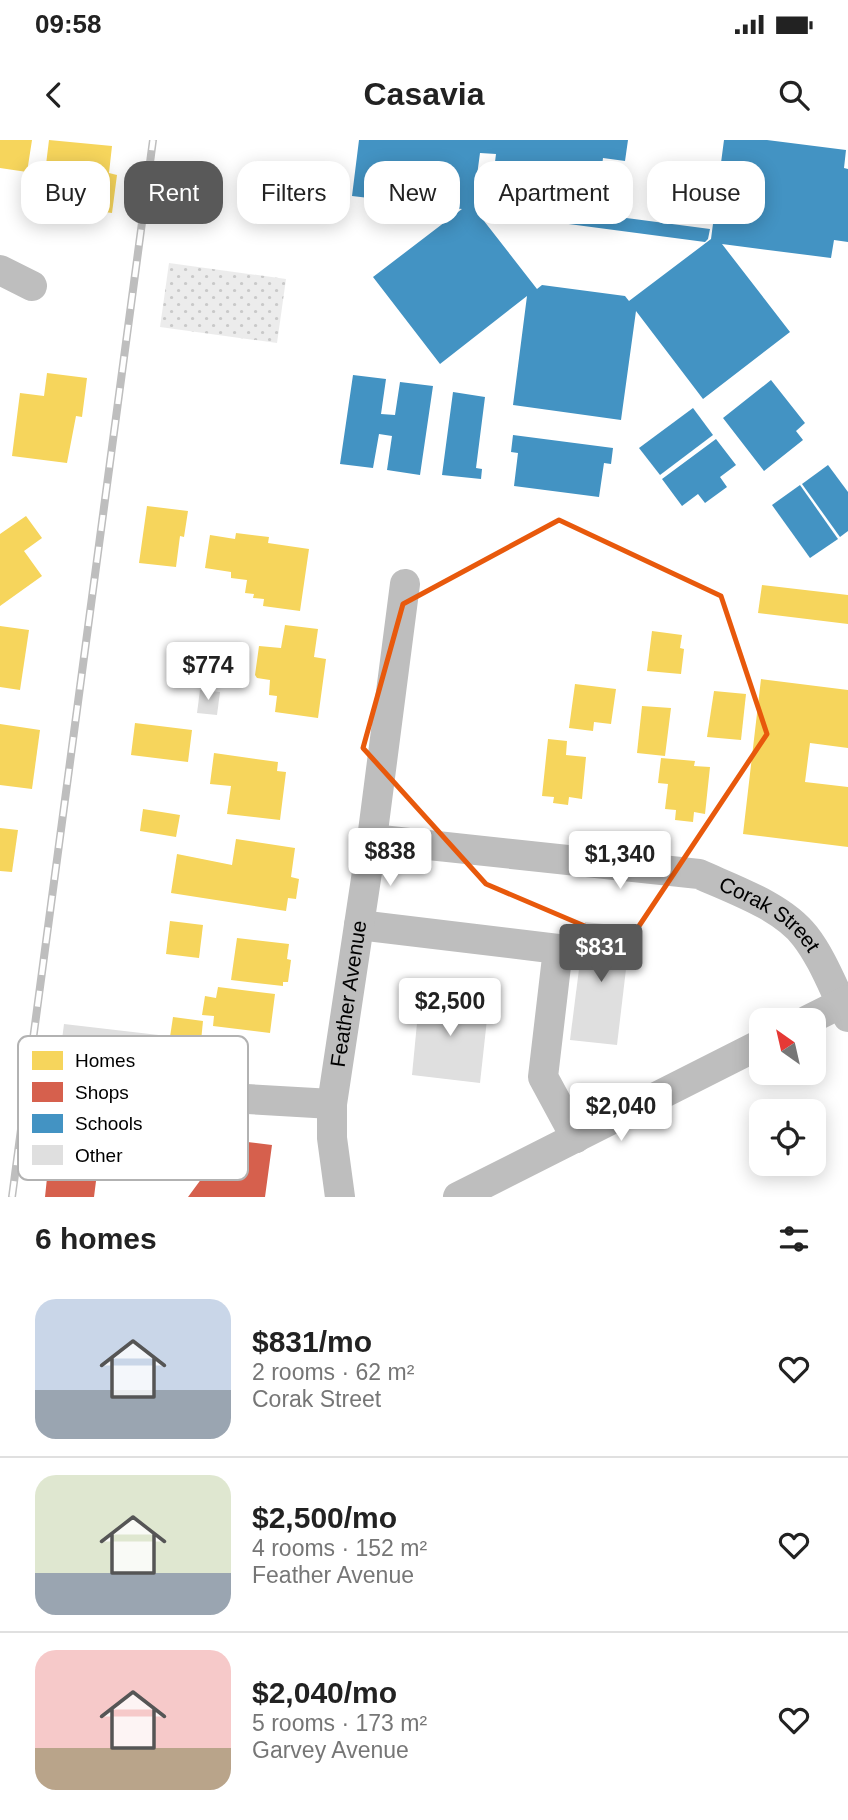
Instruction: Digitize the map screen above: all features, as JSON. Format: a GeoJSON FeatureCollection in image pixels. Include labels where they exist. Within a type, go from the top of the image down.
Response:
{"type":"FeatureCollection","features":[{"type":"Feature","properties":{"kind":"street"},"geometry":{"type":"LineString","coordinates":[[0,270],[32,286]]}},
{"type":"Feature","properties":{"kind":"street","name":"Feather Avenue"},"geometry":{"type":"LineString","coordinates":[[340,1197],[332,1138],[332,1104],[372,839],[405,584]]}},
{"type":"Feature","properties":{"kind":"street","name":"Corak Street"},"geometry":{"type":"LineString","coordinates":[[372,839],[699,874],[748,896],[785,918],[805,935],[846,1007]]}},
{"type":"Feature","properties":{"kind":"street"},"geometry":{"type":"LineString","coordinates":[[359,925],[558,949],[543,1077],[576,1138]]}},
{"type":"Feature","properties":{"kind":"street"},"geometry":{"type":"LineString","coordinates":[[826,1014],[846,1007]]}},
{"type":"Feature","properties":{"kind":"street"},"geometry":{"type":"LineString","coordinates":[[458,1197],[749,1050]]}},
{"type":"Feature","properties":{"kind":"street"},"geometry":{"type":"LineString","coordinates":[[248,1099],[332,1104]]}},
{"type":"Feature","properties":{"kind":"highlighted area"},"geometry":{"type":"Polygon","coordinates":[[[559,520],[721,596],[767,734],[627,944],[486,884],[363,748],[403,604],[559,520]]]}},
{"type":"Feature","properties":{"kind":"shaded area"},"geometry":{"type":"Polygon","coordinates":[[[169,263],[286,279],[277,343],[160,327],[169,263]]]}},
{"type":"Feature","properties":{"kind":"building: Homes"},"geometry":{"type":"Polygon","coordinates":[[[0,140],[32,140],[29,161],[21,161],[21,171],[0,168],[0,140]]]}},
{"type":"Feature","properties":{"kind":"building: Homes"},"geometry":{"type":"Polygon","coordinates":[[[49,140],[112,146],[110,164],[110,161],[46,161],[49,140]]]}},
{"type":"Feature","properties":{"kind":"building: Homes"},"geometry":{"type":"Polygon","coordinates":[[[110,173],[117,175],[110,213],[110,173]]]}},
{"type":"Feature","properties":{"kind":"building: Homes"},"geometry":{"type":"Polygon","coordinates":[[[47,373],[87,378],[82,417],[76,416],[67,463],[12,456],[20,393],[44,396],[47,373]]]}},
{"type":"Feature","properties":{"kind":"building: Homes"},"geometry":{"type":"Polygon","coordinates":[[[147,506],[188,511],[184,537],[180,536],[176,567],[139,563],[147,506]]]}},
{"type":"Feature","properties":{"kind":"building: Homes"},"geometry":{"type":"Polygon","coordinates":[[[26,516],[42,538],[24,551],[42,576],[0,606],[0,534],[26,516]]]}},
{"type":"Feature","properties":{"kind":"building: Homes"},"geometry":{"type":"Polygon","coordinates":[[[236,533],[269,537],[268,543],[309,549],[300,611],[263,606],[264,599],[253,598],[254,594],[245,593],[247,580],[231,578],[231,572],[205,568],[210,535],[235,539],[236,533]]]}},
{"type":"Feature","properties":{"kind":"building: Homes"},"geometry":{"type":"Polygon","coordinates":[[[762,585],[848,595],[848,624],[758,613],[762,585]]]}},
{"type":"Feature","properties":{"kind":"building: Homes"},"geometry":{"type":"Polygon","coordinates":[[[285,625],[318,629],[314,657],[326,659],[318,718],[275,712],[277,696],[269,695],[270,680],[257,678],[255,675],[259,646],[281,648],[285,625]]]}},
{"type":"Feature","properties":{"kind":"building: Homes"},"geometry":{"type":"Polygon","coordinates":[[[0,626],[29,630],[20,690],[0,687],[0,626]]]}},
{"type":"Feature","properties":{"kind":"building: Homes"},"geometry":{"type":"Polygon","coordinates":[[[652,631],[682,635],[680,648],[684,649],[681,674],[647,671],[652,631]]]}},
{"type":"Feature","properties":{"kind":"building: Homes"},"geometry":{"type":"Polygon","coordinates":[[[761,679],[848,690],[848,748],[810,743],[805,782],[848,787],[848,847],[743,834],[761,679]]]}},
{"type":"Feature","properties":{"kind":"building: Homes"},"geometry":{"type":"Polygon","coordinates":[[[575,684],[616,689],[611,724],[594,722],[593,731],[569,728],[575,684]]]}},
{"type":"Feature","properties":{"kind":"building: Homes"},"geometry":{"type":"Polygon","coordinates":[[[714,691],[746,694],[741,740],[707,737],[714,691]]]}},
{"type":"Feature","properties":{"kind":"building: Homes"},"geometry":{"type":"Polygon","coordinates":[[[642,706],[671,708],[665,756],[637,753],[642,706]]]}},
{"type":"Feature","properties":{"kind":"building: Homes"},"geometry":{"type":"Polygon","coordinates":[[[135,723],[192,730],[188,762],[131,755],[135,723]]]}},
{"type":"Feature","properties":{"kind":"building: Homes"},"geometry":{"type":"Polygon","coordinates":[[[0,724],[40,730],[32,789],[0,785],[0,724]]]}},
{"type":"Feature","properties":{"kind":"building: Homes"},"geometry":{"type":"Polygon","coordinates":[[[548,739],[567,741],[566,755],[586,757],[582,799],[569,797],[568,805],[553,803],[554,797],[542,796],[548,739]]]}},
{"type":"Feature","properties":{"kind":"building: Homes"},"geometry":{"type":"Polygon","coordinates":[[[214,753],[278,762],[277,771],[286,772],[280,820],[227,814],[231,786],[210,784],[214,753]]]}},
{"type":"Feature","properties":{"kind":"building: Homes"},"geometry":{"type":"Polygon","coordinates":[[[661,758],[695,761],[694,766],[710,767],[705,814],[694,812],[693,822],[675,820],[676,810],[665,809],[668,784],[658,783],[661,758]]]}},
{"type":"Feature","properties":{"kind":"building: Homes"},"geometry":{"type":"Polygon","coordinates":[[[143,809],[180,815],[176,837],[140,831],[143,809]]]}},
{"type":"Feature","properties":{"kind":"building: Homes"},"geometry":{"type":"Polygon","coordinates":[[[0,828],[18,830],[12,872],[0,871],[0,828]]]}},
{"type":"Feature","properties":{"kind":"building: Homes"},"geometry":{"type":"Polygon","coordinates":[[[236,839],[295,848],[291,877],[299,879],[296,899],[288,898],[286,911],[171,893],[177,854],[232,865],[236,839]]]}},
{"type":"Feature","properties":{"kind":"building: Homes"},"geometry":{"type":"Polygon","coordinates":[[[170,921],[203,925],[199,958],[166,954],[170,921]]]}},
{"type":"Feature","properties":{"kind":"building: Homes"},"geometry":{"type":"Polygon","coordinates":[[[237,938],[289,944],[287,959],[291,960],[288,982],[283,982],[283,986],[231,980],[237,938]]]}},
{"type":"Feature","properties":{"kind":"building: Homes"},"geometry":{"type":"Polygon","coordinates":[[[218,987],[275,994],[270,1033],[213,1026],[214,1016],[202,1015],[205,996],[216,998],[218,987]]]}},
{"type":"Feature","properties":{"kind":"building: Homes"},"geometry":{"type":"Polygon","coordinates":[[[173,1017],[203,1021],[202,1036],[170,1036],[173,1017]]]}},
{"type":"Feature","properties":{"kind":"building: Shops"},"geometry":{"type":"Polygon","coordinates":[[[248,1142],[272,1145],[265,1197],[188,1197],[201,1180],[248,1180],[248,1142]]]}},
{"type":"Feature","properties":{"kind":"building: Shops"},"geometry":{"type":"Polygon","coordinates":[[[47,1180],[96,1180],[94,1197],[45,1197],[47,1180]]]}},
{"type":"Feature","properties":{"kind":"building: Schools"},"geometry":{"type":"Polygon","coordinates":[[[359,140],[628,140],[625,161],[603,158],[603,161],[495,161],[496,154],[480,153],[479,161],[474,161],[474,224],[486,224],[537,289],[542,285],[625,296],[629,301],[711,239],[713,224],[765,224],[765,161],[721,161],[724,140],[767,140],[846,150],[844,168],[848,169],[848,242],[834,240],[831,258],[722,244],[790,332],[703,399],[636,311],[621,420],[513,405],[527,296],[440,364],[373,277],[442,224],[460,224],[460,161],[364,161],[364,197],[352,196],[359,140]]]}},
{"type":"Feature","properties":{"kind":"building: Schools"},"geometry":{"type":"Polygon","coordinates":[[[633,219],[647,221],[647,224],[710,229],[705,242],[568,224],[633,224],[633,219]]]}},
{"type":"Feature","properties":{"kind":"building: Schools"},"geometry":{"type":"Polygon","coordinates":[[[353,375],[386,379],[381,414],[395,415],[400,382],[433,386],[420,475],[387,470],[392,436],[379,434],[373,468],[340,464],[353,375]]]}},
{"type":"Feature","properties":{"kind":"building: Schools"},"geometry":{"type":"Polygon","coordinates":[[[771,380],[805,423],[796,431],[803,440],[764,471],[723,418],[771,380]]]}},
{"type":"Feature","properties":{"kind":"building: Schools"},"geometry":{"type":"Polygon","coordinates":[[[453,392],[485,397],[476,468],[482,469],[481,479],[442,475],[453,392]]]}},
{"type":"Feature","properties":{"kind":"building: Schools"},"geometry":{"type":"Polygon","coordinates":[[[693,408],[713,435],[660,475],[639,448],[693,408]]]}},
{"type":"Feature","properties":{"kind":"building: Schools"},"geometry":{"type":"Polygon","coordinates":[[[513,435],[613,448],[611,464],[604,463],[599,497],[514,486],[518,453],[511,452],[513,435]]]}},
{"type":"Feature","properties":{"kind":"building: Schools"},"geometry":{"type":"Polygon","coordinates":[[[716,439],[736,465],[720,477],[727,487],[705,503],[698,494],[682,506],[662,479],[716,439]]]}},
{"type":"Feature","properties":{"kind":"building: Schools"},"geometry":{"type":"Polygon","coordinates":[[[828,465],[848,492],[848,531],[840,537],[802,484],[828,465]]]}},
{"type":"Feature","properties":{"kind":"building: Schools"},"geometry":{"type":"Polygon","coordinates":[[[800,485],[838,539],[810,558],[772,505],[800,485]]]}},
{"type":"Feature","properties":{"kind":"building: Other"},"geometry":{"type":"Polygon","coordinates":[[[200,690],[220,692],[217,715],[197,713],[200,690]]]}},
{"type":"Feature","properties":{"kind":"building: Other"},"geometry":{"type":"Polygon","coordinates":[[[585,922],[631,927],[617,1045],[570,1040],[585,922]]]}},
{"type":"Feature","properties":{"kind":"building: Other"},"geometry":{"type":"Polygon","coordinates":[[[420,992],[489,1001],[480,1083],[412,1075],[420,992]]]}},
{"type":"Feature","properties":{"kind":"building: Other"},"geometry":{"type":"Polygon","coordinates":[[[64,1024],[167,1036],[62,1036],[64,1024]]]}},
{"type":"Feature","properties":{"kind":"railway"},"geometry":{"type":"LineString","coordinates":[[33,1036],[153,140]]}},
{"type":"Feature","properties":{"kind":"railway"},"geometry":{"type":"LineString","coordinates":[[12,1197],[18,1152]]}}]}
